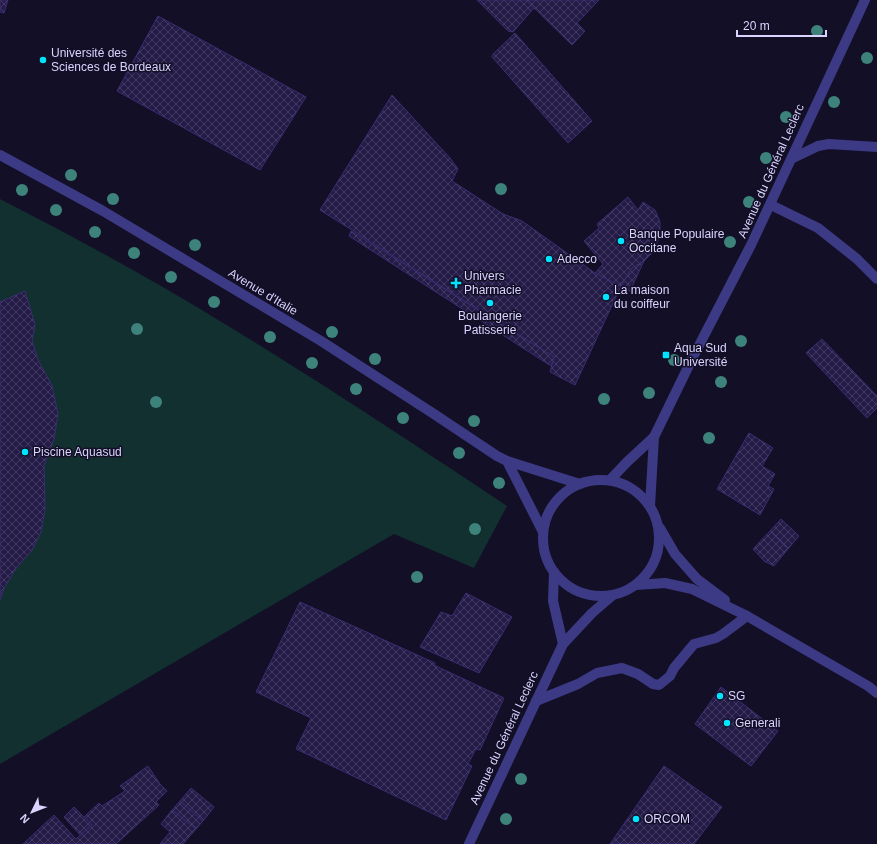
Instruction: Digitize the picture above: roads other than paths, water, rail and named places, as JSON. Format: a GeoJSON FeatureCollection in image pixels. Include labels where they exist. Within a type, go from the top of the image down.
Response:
{"type":"FeatureCollection","features":[{"type":"Feature","properties":{"kind":"street","name":"Avenue du Général Leclerc"},"geometry":{"type":"LineString","coordinates":[[610,480],[654,437],[692,359],[752,245],[864,0]]}},
{"type":"Feature","properties":{"kind":"street"},"geometry":{"type":"LineString","coordinates":[[793,158],[818,146],[829,144],[877,146]]}},
{"type":"Feature","properties":{"kind":"street","name":"Avenue d'Italie"},"geometry":{"type":"LineString","coordinates":[[0,155],[103,212],[321,341],[497,456],[507,461],[580,484]]}},
{"type":"Feature","properties":{"kind":"street"},"geometry":{"type":"LineString","coordinates":[[770,205],[818,228],[857,259],[877,279]]}},
{"type":"Feature","properties":{"kind":"street","name":"Avenue du Général Leclerc"},"geometry":{"type":"LineString","coordinates":[[650,506],[654,437]]}},
{"type":"Feature","properties":{"kind":"street"},"geometry":{"type":"LineString","coordinates":[[507,461],[544,532]]}},
{"type":"Feature","properties":{"kind":"street"},"geometry":{"type":"LineString","coordinates":[[658,525],[660,542],[656,558],[648,573],[636,585],[613,595],[593,595],[574,589],[563,582],[554,572],[545,553],[544,532],[546,519],[551,508],[559,498],[569,489],[595,480],[610,480],[622,483],[643,497],[650,506],[658,525],[676,554],[697,579],[746,616]]}},
{"type":"Feature","properties":{"kind":"street"},"geometry":{"type":"LineString","coordinates":[[554,572],[553,601],[563,644]]}},
{"type":"Feature","properties":{"kind":"street"},"geometry":{"type":"LineString","coordinates":[[636,585],[665,583],[692,589],[746,616],[868,686],[877,693]]}},
{"type":"Feature","properties":{"kind":"street","name":"Avenue du Général Leclerc"},"geometry":{"type":"LineString","coordinates":[[469,844],[563,644],[592,613],[613,595]]}},
{"type":"Feature","properties":{"kind":"street"},"geometry":{"type":"LineString","coordinates":[[536,701],[578,684],[597,673],[622,668],[638,674],[653,684],[659,685],[670,676],[674,668],[694,644],[723,634],[746,616]]}},
{"type":"Feature","properties":{"kind":"place","name":"Université des Sciences de Bordeaux"},"geometry":{"type":"Point","coordinates":[43,60]}},
{"type":"Feature","properties":{"kind":"place","name":"Banque Populaire Occitane"},"geometry":{"type":"Point","coordinates":[621,241]}},
{"type":"Feature","properties":{"kind":"place","name":"Adecco"},"geometry":{"type":"Point","coordinates":[549,259]}},
{"type":"Feature","properties":{"kind":"place","name":"Univers Pharmacie"},"geometry":{"type":"Point","coordinates":[456,283]}},
{"type":"Feature","properties":{"kind":"place","name":"La maison du coiffeur"},"geometry":{"type":"Point","coordinates":[606,297]}},
{"type":"Feature","properties":{"kind":"place","name":"Boulangerie Patisserie"},"geometry":{"type":"Point","coordinates":[490,303]}},
{"type":"Feature","properties":{"kind":"place","name":"Aqua Sud Université"},"geometry":{"type":"Point","coordinates":[666,355]}},
{"type":"Feature","properties":{"kind":"place","name":"Piscine Aquasud"},"geometry":{"type":"Point","coordinates":[25,452]}},
{"type":"Feature","properties":{"kind":"place","name":"SG"},"geometry":{"type":"Point","coordinates":[720,696]}},
{"type":"Feature","properties":{"kind":"place","name":"Generali"},"geometry":{"type":"Point","coordinates":[727,723]}},
{"type":"Feature","properties":{"kind":"place","name":"ORCOM"},"geometry":{"type":"Point","coordinates":[636,819]}}]}
